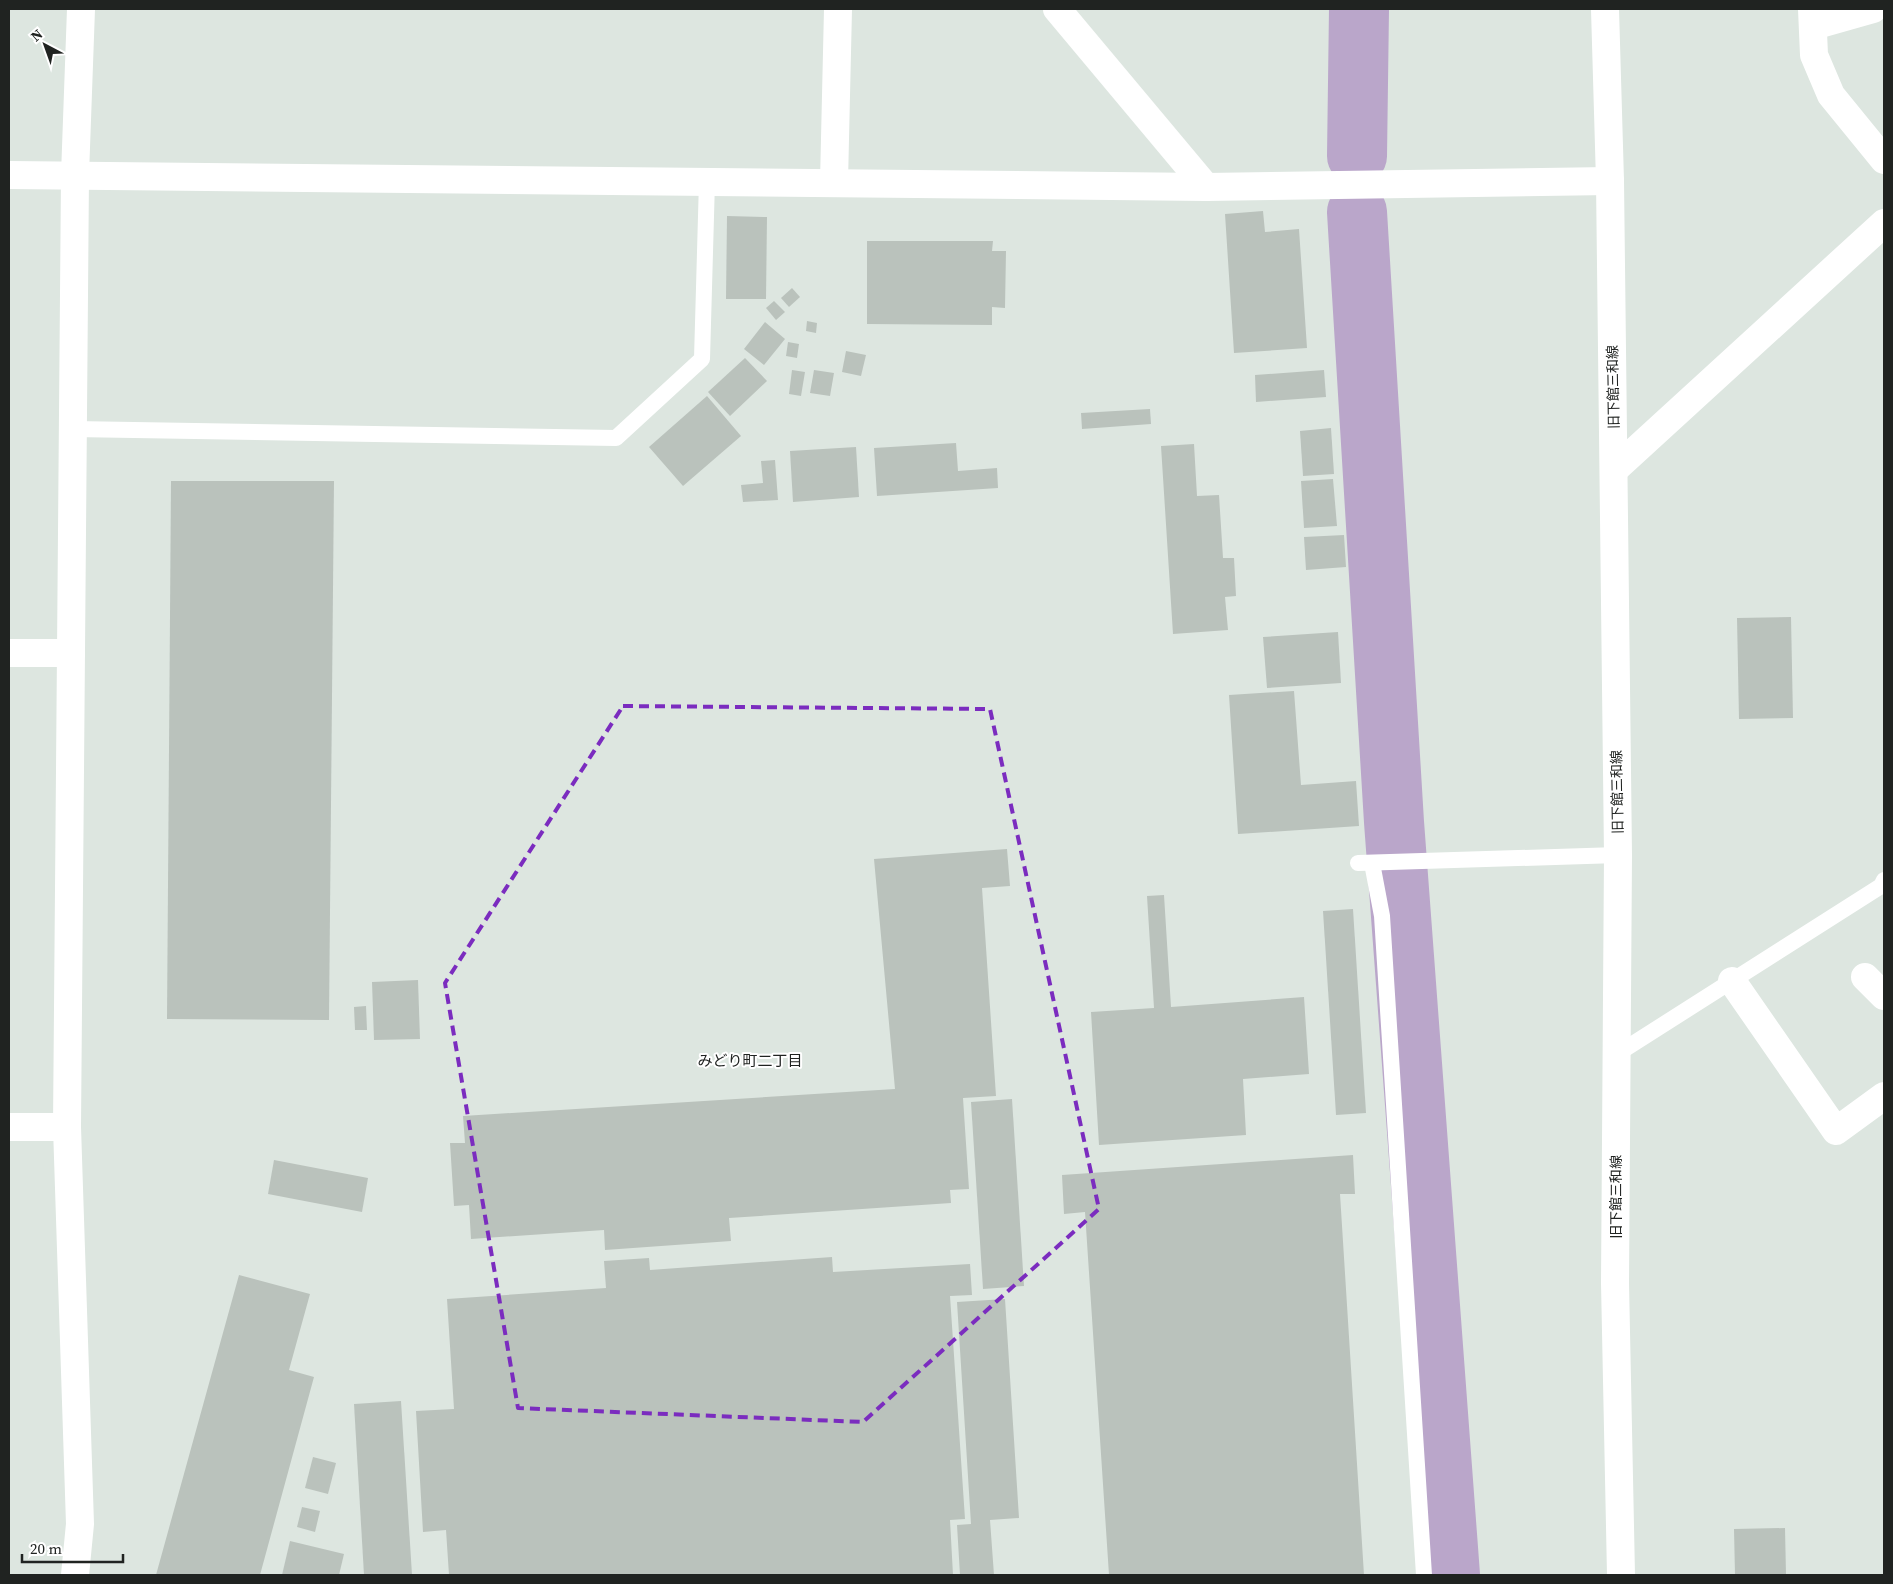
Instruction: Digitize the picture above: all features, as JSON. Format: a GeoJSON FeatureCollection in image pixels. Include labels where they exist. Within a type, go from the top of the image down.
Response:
{"type":"FeatureCollection","features":[{"type":"Feature","properties":{"kind":"street"},"geometry":{"type":"LineString","coordinates":[[75,1575],[80,1524],[67,1127],[75,174],[81,9]]}},
{"type":"Feature","properties":{"kind":"street"},"geometry":{"type":"LineString","coordinates":[[834,182],[838,9]]}},
{"type":"Feature","properties":{"kind":"street"},"geometry":{"type":"LineString","coordinates":[[1057,9],[1206,187]]}},
{"type":"Feature","properties":{"kind":"street","name":"旧下館三和線"},"geometry":{"type":"LineString","coordinates":[[1605,9],[1610,181],[1618,855],[1615,1283],[1621,1575]]}},
{"type":"Feature","properties":{"kind":"street"},"geometry":{"type":"LineString","coordinates":[[1873,9],[1812,18],[1814,55],[1831,95],[1884,160]]}},
{"type":"Feature","properties":{"kind":"street"},"geometry":{"type":"LineString","coordinates":[[9,175],[75,174],[1206,187],[1610,181]]}},
{"type":"Feature","properties":{"kind":"street"},"geometry":{"type":"LineString","coordinates":[[1614,470],[1884,223]]}},
{"type":"Feature","properties":{"kind":"street"},"geometry":{"type":"LineString","coordinates":[[9,653],[71,653]]}},
{"type":"Feature","properties":{"kind":"street"},"geometry":{"type":"LineString","coordinates":[[1732,981],[1836,1131],[1884,1096]]}},
{"type":"Feature","properties":{"kind":"street"},"geometry":{"type":"LineString","coordinates":[[9,1127],[67,1127]]}},
{"type":"Feature","properties":{"kind":"lane"},"geometry":{"type":"LineString","coordinates":[[73,429],[616,438],[702,359],[706,181]]}},
{"type":"Feature","properties":{"kind":"lane"},"geometry":{"type":"LineString","coordinates":[[1424,1575],[1382,916],[1372,863],[1618,855]]}},
{"type":"Feature","properties":{"kind":"lane"},"geometry":{"type":"LineString","coordinates":[[1617,1054],[1881,886],[1884,880]]}},
{"type":"Feature","properties":{"kind":"highlighted area"},"geometry":{"type":"Polygon","coordinates":[[[623,706],[990,709],[1099,1209],[863,1422],[518,1408],[445,983],[623,706]]]}},
{"type":"Feature","properties":{"kind":"building"},"geometry":{"type":"Polygon","coordinates":[[[1263,211],[1265,232],[1299,229],[1307,348],[1234,353],[1225,214],[1263,211]]]}},
{"type":"Feature","properties":{"kind":"building"},"geometry":{"type":"Polygon","coordinates":[[[727,216],[767,217],[766,299],[726,299],[727,216]]]}},
{"type":"Feature","properties":{"kind":"building"},"geometry":{"type":"Polygon","coordinates":[[[867,241],[993,241],[992,251],[1006,251],[1005,308],[992,307],[992,325],[867,324],[867,241]]]}},
{"type":"Feature","properties":{"kind":"building"},"geometry":{"type":"Polygon","coordinates":[[[792,288],[800,297],[789,307],[781,298],[792,288]]]}},
{"type":"Feature","properties":{"kind":"building"},"geometry":{"type":"Polygon","coordinates":[[[774,301],[785,312],[776,320],[766,308],[774,301]]]}},
{"type":"Feature","properties":{"kind":"building"},"geometry":{"type":"Polygon","coordinates":[[[807,321],[817,323],[816,333],[806,331],[807,321]]]}},
{"type":"Feature","properties":{"kind":"building"},"geometry":{"type":"Polygon","coordinates":[[[765,322],[785,339],[764,365],[744,349],[765,322]]]}},
{"type":"Feature","properties":{"kind":"building"},"geometry":{"type":"Polygon","coordinates":[[[788,342],[799,344],[797,358],[786,356],[788,342]]]}},
{"type":"Feature","properties":{"kind":"building"},"geometry":{"type":"Polygon","coordinates":[[[846,351],[866,355],[861,376],[842,372],[846,351]]]}},
{"type":"Feature","properties":{"kind":"building"},"geometry":{"type":"Polygon","coordinates":[[[745,358],[767,381],[730,416],[708,392],[745,358]]]}},
{"type":"Feature","properties":{"kind":"building"},"geometry":{"type":"Polygon","coordinates":[[[792,370],[805,372],[801,396],[789,394],[792,370]]]}},
{"type":"Feature","properties":{"kind":"building"},"geometry":{"type":"Polygon","coordinates":[[[814,370],[834,373],[830,396],[810,393],[814,370]]]}},
{"type":"Feature","properties":{"kind":"building"},"geometry":{"type":"Polygon","coordinates":[[[1324,370],[1326,397],[1256,402],[1255,375],[1324,370]]]}},
{"type":"Feature","properties":{"kind":"building"},"geometry":{"type":"Polygon","coordinates":[[[707,396],[741,436],[683,486],[649,447],[707,396]]]}},
{"type":"Feature","properties":{"kind":"building"},"geometry":{"type":"Polygon","coordinates":[[[1150,409],[1151,424],[1082,429],[1081,413],[1150,409]]]}},
{"type":"Feature","properties":{"kind":"building"},"geometry":{"type":"Polygon","coordinates":[[[1331,428],[1334,474],[1303,476],[1300,431],[1331,428]]]}},
{"type":"Feature","properties":{"kind":"building"},"geometry":{"type":"Polygon","coordinates":[[[956,443],[958,471],[997,468],[998,488],[877,496],[874,448],[956,443]]]}},
{"type":"Feature","properties":{"kind":"building"},"geometry":{"type":"Polygon","coordinates":[[[1194,444],[1197,496],[1219,495],[1223,558],[1234,558],[1236,596],[1225,597],[1228,630],[1173,634],[1161,446],[1194,444]]]}},
{"type":"Feature","properties":{"kind":"building"},"geometry":{"type":"Polygon","coordinates":[[[856,447],[859,497],[793,502],[790,451],[856,447]]]}},
{"type":"Feature","properties":{"kind":"building"},"geometry":{"type":"Polygon","coordinates":[[[775,460],[778,500],[743,502],[741,485],[763,483],[761,461],[775,460]]]}},
{"type":"Feature","properties":{"kind":"building"},"geometry":{"type":"Polygon","coordinates":[[[1333,479],[1337,526],[1304,528],[1301,481],[1333,479]]]}},
{"type":"Feature","properties":{"kind":"building"},"geometry":{"type":"Polygon","coordinates":[[[171,481],[334,481],[329,1020],[167,1019],[171,481]]]}},
{"type":"Feature","properties":{"kind":"building"},"geometry":{"type":"Polygon","coordinates":[[[1344,535],[1346,567],[1306,570],[1304,537],[1344,535]]]}},
{"type":"Feature","properties":{"kind":"building"},"geometry":{"type":"Polygon","coordinates":[[[1791,617],[1793,718],[1739,719],[1737,618],[1791,617]]]}},
{"type":"Feature","properties":{"kind":"building"},"geometry":{"type":"Polygon","coordinates":[[[1338,632],[1341,683],[1267,688],[1263,637],[1338,632]]]}},
{"type":"Feature","properties":{"kind":"building"},"geometry":{"type":"Polygon","coordinates":[[[1294,691],[1301,785],[1356,781],[1359,826],[1238,834],[1229,695],[1294,691]]]}},
{"type":"Feature","properties":{"kind":"building"},"geometry":{"type":"Polygon","coordinates":[[[1007,849],[1010,886],[982,888],[996,1096],[963,1098],[969,1189],[950,1190],[951,1203],[729,1218],[731,1241],[605,1250],[604,1230],[471,1239],[469,1205],[454,1206],[450,1143],[465,1143],[463,1116],[895,1089],[874,859],[1007,849]]]}},
{"type":"Feature","properties":{"kind":"building"},"geometry":{"type":"Polygon","coordinates":[[[1164,895],[1171,1007],[1304,997],[1309,1074],[1243,1079],[1246,1135],[1099,1145],[1091,1012],[1154,1008],[1147,896],[1164,895]]]}},
{"type":"Feature","properties":{"kind":"building"},"geometry":{"type":"Polygon","coordinates":[[[1353,909],[1366,1113],[1336,1115],[1323,911],[1353,909]]]}},
{"type":"Feature","properties":{"kind":"building"},"geometry":{"type":"Polygon","coordinates":[[[418,980],[420,1039],[374,1040],[372,982],[418,980]]]}},
{"type":"Feature","properties":{"kind":"building"},"geometry":{"type":"Polygon","coordinates":[[[366,1006],[367,1030],[355,1030],[354,1007],[366,1006]]]}},
{"type":"Feature","properties":{"kind":"building"},"geometry":{"type":"Polygon","coordinates":[[[1012,1099],[1024,1286],[983,1289],[971,1102],[1012,1099]]]}},
{"type":"Feature","properties":{"kind":"building"},"geometry":{"type":"Polygon","coordinates":[[[1353,1155],[1355,1194],[1340,1194],[1364,1575],[1109,1575],[1085,1212],[1064,1214],[1062,1175],[1353,1155]]]}},
{"type":"Feature","properties":{"kind":"building"},"geometry":{"type":"Polygon","coordinates":[[[274,1160],[368,1178],[362,1212],[268,1194],[274,1160]]]}},
{"type":"Feature","properties":{"kind":"building"},"geometry":{"type":"Polygon","coordinates":[[[832,1257],[833,1272],[970,1264],[972,1295],[950,1296],[965,1519],[950,1520],[953,1575],[449,1575],[446,1530],[423,1532],[416,1411],[454,1409],[447,1299],[606,1288],[604,1261],[649,1258],[650,1270],[832,1257]]]}},
{"type":"Feature","properties":{"kind":"building"},"geometry":{"type":"Polygon","coordinates":[[[239,1275],[310,1294],[289,1370],[314,1377],[260,1575],[156,1575],[239,1275]]]}},
{"type":"Feature","properties":{"kind":"building"},"geometry":{"type":"Polygon","coordinates":[[[1005,1299],[1019,1518],[990,1520],[994,1575],[960,1575],[957,1525],[971,1524],[957,1302],[1005,1299]]]}},
{"type":"Feature","properties":{"kind":"building"},"geometry":{"type":"Polygon","coordinates":[[[401,1401],[412,1575],[364,1575],[354,1404],[401,1401]]]}},
{"type":"Feature","properties":{"kind":"building"},"geometry":{"type":"Polygon","coordinates":[[[313,1457],[336,1463],[328,1494],[305,1488],[313,1457]]]}},
{"type":"Feature","properties":{"kind":"building"},"geometry":{"type":"Polygon","coordinates":[[[302,1507],[320,1511],[315,1532],[297,1527],[302,1507]]]}},
{"type":"Feature","properties":{"kind":"building"},"geometry":{"type":"Polygon","coordinates":[[[1785,1528],[1786,1575],[1735,1575],[1734,1529],[1785,1528]]]}},
{"type":"Feature","properties":{"kind":"building"},"geometry":{"type":"Polygon","coordinates":[[[290,1541],[344,1554],[339,1575],[282,1575],[290,1541]]]}},
{"type":"Feature","properties":{"kind":"waterway"},"geometry":{"type":"LineString","coordinates":[[1357,156],[1359,9]]}},
{"type":"Feature","properties":{"kind":"waterway"},"geometry":{"type":"LineString","coordinates":[[1357,212],[1394,822],[1450,1575]]}},
{"type":"Feature","properties":{"kind":"district","name":"みどり町二丁目"},"geometry":{"type":"Point","coordinates":[750,1060]}}]}
